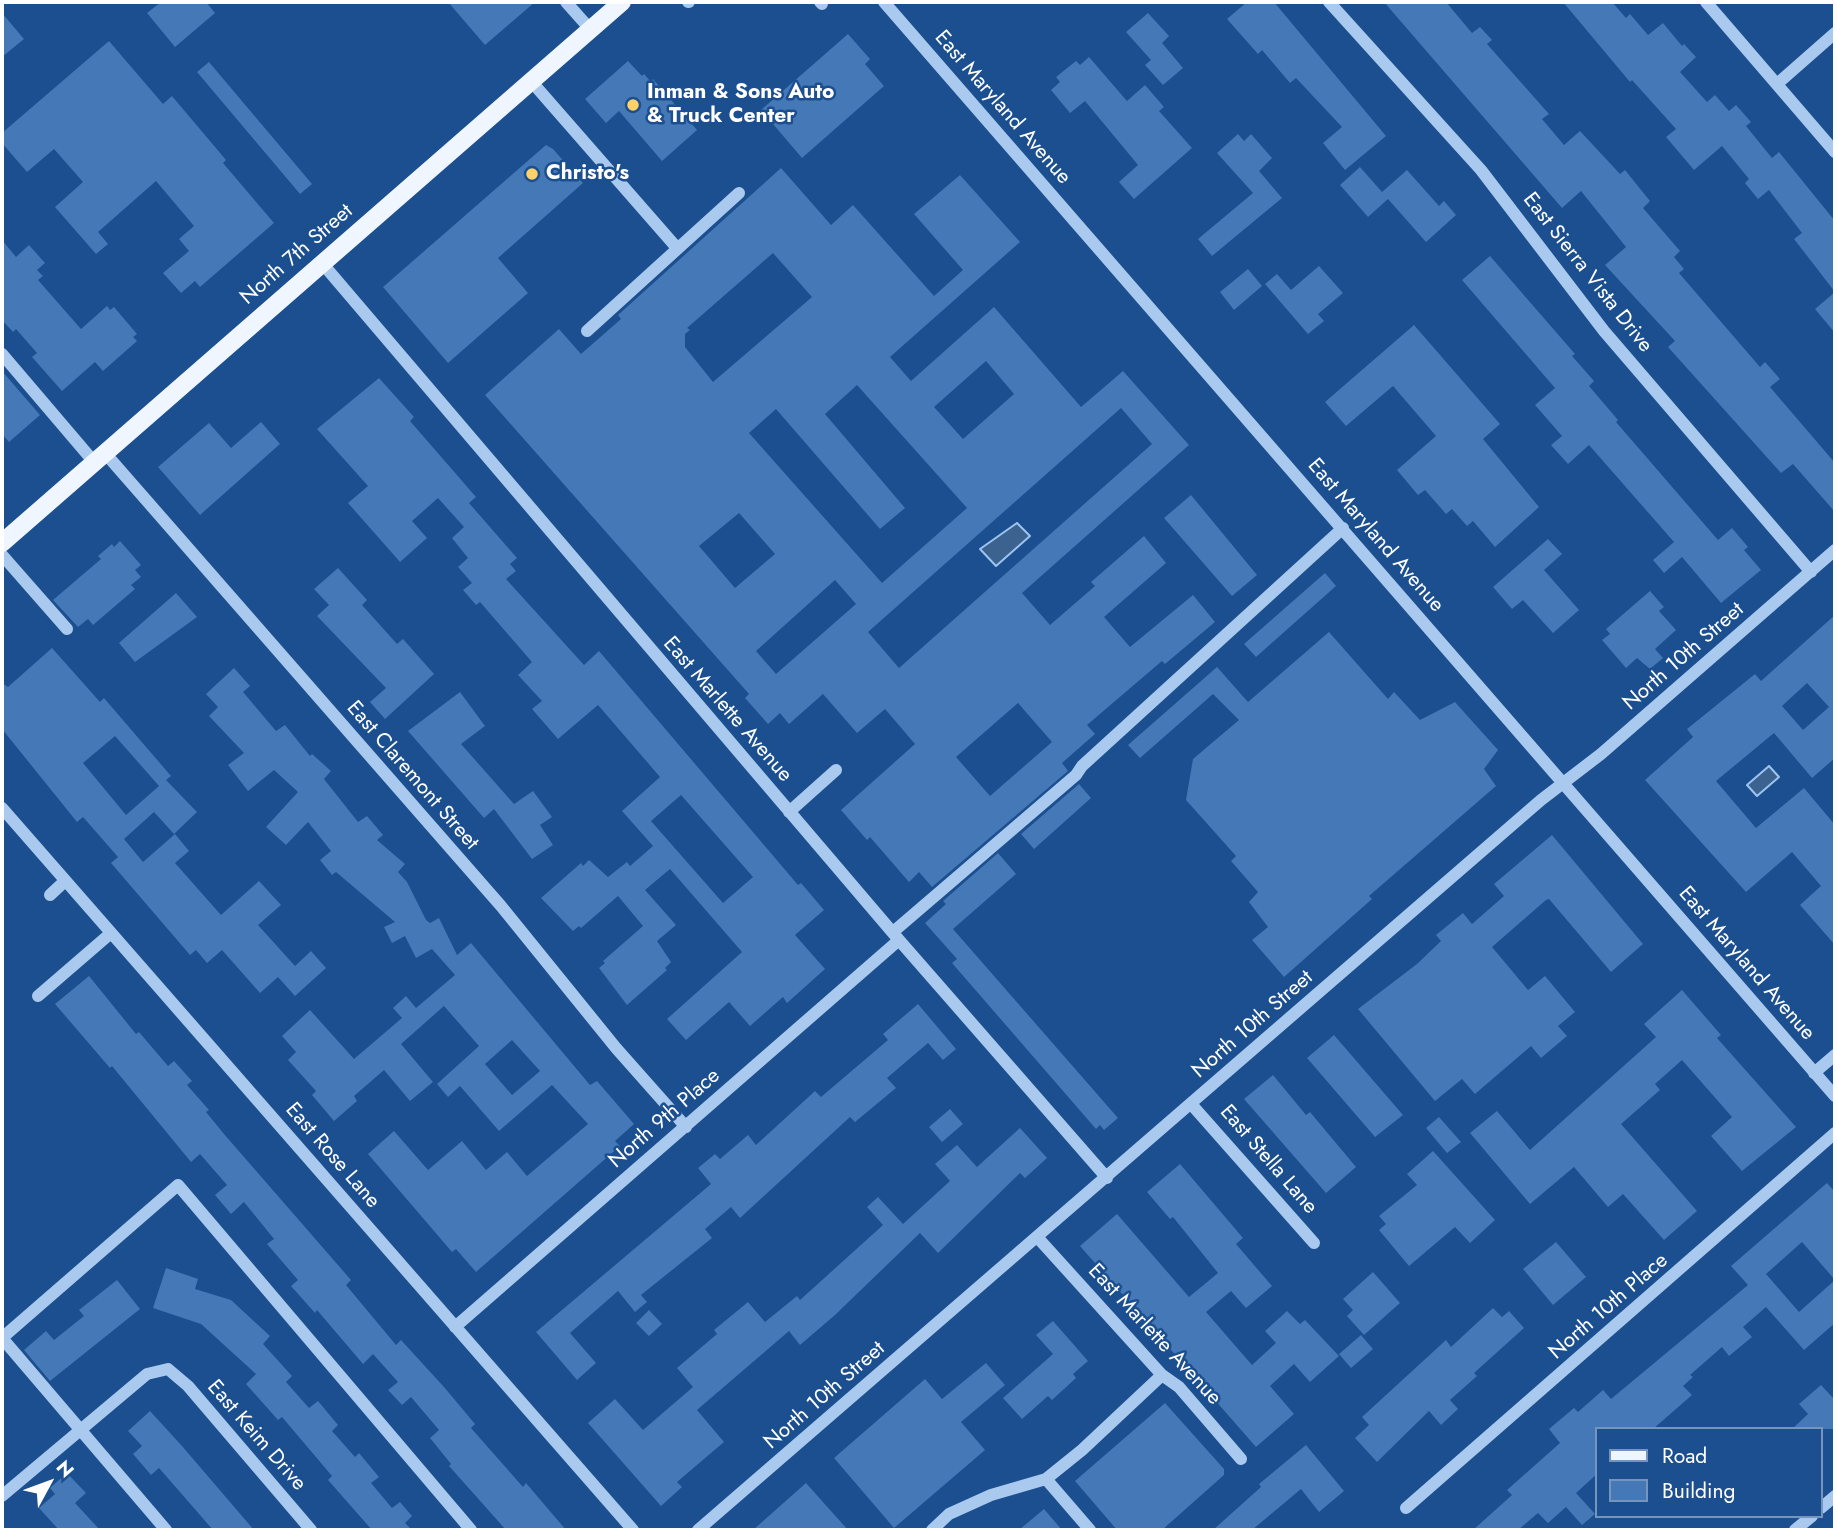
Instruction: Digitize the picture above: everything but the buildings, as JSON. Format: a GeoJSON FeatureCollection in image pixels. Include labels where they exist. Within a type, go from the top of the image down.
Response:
{"type":"FeatureCollection","features":[{"type":"Feature","properties":{"kind":"main road","name":"North 7th Street"},"geometry":{"type":"LineString","coordinates":[[2,543],[621,2]]}},
{"type":"Feature","properties":{"kind":"street"},"geometry":{"type":"LineString","coordinates":[[566,2],[590,29]]}},
{"type":"Feature","properties":{"kind":"street","name":"East Maryland Avenue"},"geometry":{"type":"LineString","coordinates":[[884,2],[1835,1096]]}},
{"type":"Feature","properties":{"kind":"street","name":"East Sierra Vista Drive"},"geometry":{"type":"LineString","coordinates":[[1329,2],[1481,170],[1604,331],[1811,572]]}},
{"type":"Feature","properties":{"kind":"street"},"geometry":{"type":"LineString","coordinates":[[1706,2],[1835,152]]}},
{"type":"Feature","properties":{"kind":"street"},"geometry":{"type":"LineString","coordinates":[[1777,84],[1835,33]]}},
{"type":"Feature","properties":{"kind":"street"},"geometry":{"type":"LineString","coordinates":[[531,81],[677,248]]}},
{"type":"Feature","properties":{"kind":"street"},"geometry":{"type":"LineString","coordinates":[[587,331],[739,193]]}},
{"type":"Feature","properties":{"kind":"street","name":"East Marlette Avenue"},"geometry":{"type":"LineString","coordinates":[[322,263],[896,936],[1107,1178]]}},
{"type":"Feature","properties":{"kind":"street","name":"East Claremont Street"},"geometry":{"type":"LineString","coordinates":[[2,354],[100,457],[501,905],[616,1048],[686,1127]]}},
{"type":"Feature","properties":{"kind":"street","name":"North 9th Place"},"geometry":{"type":"LineString","coordinates":[[455,1327],[686,1127],[1076,775],[1082,766],[1343,528]]}},
{"type":"Feature","properties":{"kind":"street","name":"North 10th Street"},"geometry":{"type":"LineString","coordinates":[[698,1530],[1835,550]]}},
{"type":"Feature","properties":{"kind":"street"},"geometry":{"type":"LineString","coordinates":[[2,555],[67,629]]}},
{"type":"Feature","properties":{"kind":"street"},"geometry":{"type":"LineString","coordinates":[[789,811],[836,770]]}},
{"type":"Feature","properties":{"kind":"street","name":"East Rose Lane"},"geometry":{"type":"LineString","coordinates":[[2,807],[633,1530]]}},
{"type":"Feature","properties":{"kind":"street"},"geometry":{"type":"LineString","coordinates":[[50,895],[65,881]]}},
{"type":"Feature","properties":{"kind":"street"},"geometry":{"type":"LineString","coordinates":[[38,996],[111,933]]}},
{"type":"Feature","properties":{"kind":"street"},"geometry":{"type":"LineString","coordinates":[[1814,1073],[1835,1055]]}},
{"type":"Feature","properties":{"kind":"street","name":"East Stella Lane"},"geometry":{"type":"LineString","coordinates":[[1192,1105],[1314,1243]]}},
{"type":"Feature","properties":{"kind":"street","name":"North 10th Place"},"geometry":{"type":"LineString","coordinates":[[1406,1508],[1835,1133]]}},
{"type":"Feature","properties":{"kind":"street"},"geometry":{"type":"LineString","coordinates":[[166,1530],[2,1338],[178,1185],[471,1530]]}},
{"type":"Feature","properties":{"kind":"street","name":"East Marlette Avenue"},"geometry":{"type":"LineString","coordinates":[[1038,1238],[1161,1375],[1179,1387],[1241,1459]]}},
{"type":"Feature","properties":{"kind":"street","name":"East Keim Drive"},"geometry":{"type":"LineString","coordinates":[[82,1432],[147,1374],[168,1369],[188,1386],[312,1530]]}},
{"type":"Feature","properties":{"kind":"street"},"geometry":{"type":"LineString","coordinates":[[932,1530],[949,1514],[991,1495],[1046,1479],[1082,1450],[1161,1375]]}},
{"type":"Feature","properties":{"kind":"street"},"geometry":{"type":"LineString","coordinates":[[2,1496],[82,1432]]}},
{"type":"Feature","properties":{"kind":"street"},"geometry":{"type":"LineString","coordinates":[[1046,1479],[1090,1530]]}},
{"type":"Feature","properties":{"kind":"street"},"geometry":{"type":"LineString","coordinates":[[1795,1530],[1810,1518]]}},
{"type":"Feature","properties":{"kind":"water"},"geometry":{"type":"Polygon","coordinates":[[[1017,523],[1030,536],[996,566],[980,549],[1017,523]]]}},
{"type":"Feature","properties":{"kind":"water"},"geometry":{"type":"Polygon","coordinates":[[[1769,766],[1779,777],[1757,796],[1747,785],[1769,766]]]}},
{"type":"Feature","properties":{"kind":"place","name":"Inman & Sons Auto & Truck Center"},"geometry":{"type":"Point","coordinates":[633,105]}},
{"type":"Feature","properties":{"kind":"place","name":"Christo's"},"geometry":{"type":"Point","coordinates":[532,174]}}]}
